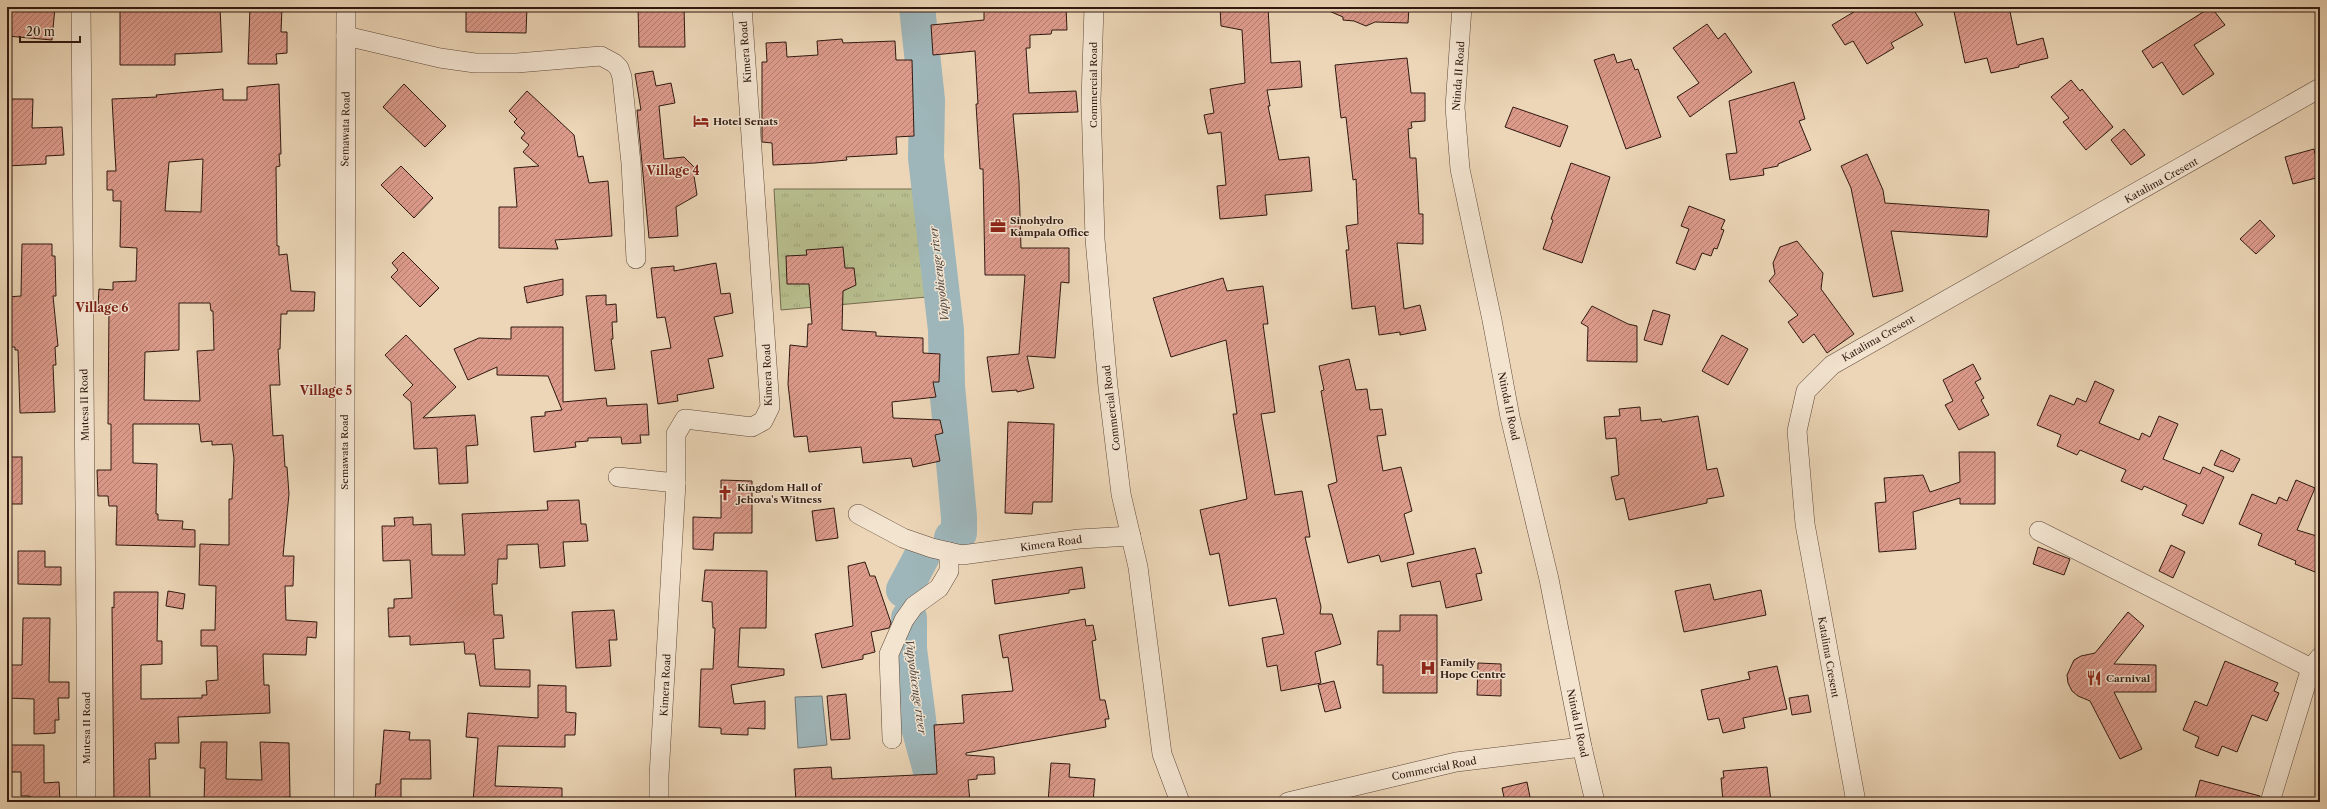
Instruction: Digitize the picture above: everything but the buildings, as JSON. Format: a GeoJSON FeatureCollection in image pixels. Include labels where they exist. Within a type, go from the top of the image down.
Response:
{"type":"FeatureCollection","features":[{"type":"Feature","properties":{"kind":"street","name":"Mutesa II Road"},"geometry":{"type":"LineString","coordinates":[[80,7],[86,629],[86,802]]}},
{"type":"Feature","properties":{"kind":"street","name":"Semawata Road"},"geometry":{"type":"LineString","coordinates":[[344,802],[344,276],[346,7]]}},
{"type":"Feature","properties":{"kind":"street","name":"Kimera Road"},"geometry":{"type":"LineString","coordinates":[[659,802],[659,776],[676,483],[676,434],[685,419],[752,427],[764,421],[770,407],[742,7]]}},
{"type":"Feature","properties":{"kind":"street","name":"Commercial Road"},"geometry":{"type":"LineString","coordinates":[[1094,7],[1091,100],[1095,239],[1109,395],[1121,494],[1138,567],[1162,754],[1180,802]]}},
{"type":"Feature","properties":{"kind":"street","name":"Ntinda II Road"},"geometry":{"type":"LineString","coordinates":[[1462,7],[1455,107],[1460,169],[1492,320],[1510,416],[1549,579],[1582,747],[1596,802]]}},
{"type":"Feature","properties":{"kind":"street"},"geometry":{"type":"LineString","coordinates":[[346,36],[440,58],[475,63],[518,63],[601,56],[614,63],[619,68],[623,85],[631,163],[636,259]]}},
{"type":"Feature","properties":{"kind":"street","name":"Katalima Cresent"},"geometry":{"type":"LineString","coordinates":[[1856,802],[1805,524],[1797,431],[1806,391],[1832,365],[2320,88]]}},
{"type":"Feature","properties":{"kind":"street"},"geometry":{"type":"LineString","coordinates":[[618,477],[676,483]]}},
{"type":"Feature","properties":{"kind":"street","name":"Kimera Road"},"geometry":{"type":"LineString","coordinates":[[858,514],[903,538],[962,555],[1079,539],[1131,536]]}},
{"type":"Feature","properties":{"kind":"street"},"geometry":{"type":"LineString","coordinates":[[2040,531],[2315,662],[2270,802]]}},
{"type":"Feature","properties":{"kind":"street"},"geometry":{"type":"LineString","coordinates":[[892,740],[890,654],[904,620],[914,606],[939,588],[949,571],[949,552]]}},
{"type":"Feature","properties":{"kind":"street","name":"Commercial Road"},"geometry":{"type":"LineString","coordinates":[[1288,802],[1456,762],[1582,747]]}},
{"type":"Feature","properties":{"kind":"green space"},"geometry":{"type":"Polygon","coordinates":[[[774,189],[914,189],[927,297],[781,310],[774,189]]]}},
{"type":"Feature","properties":{"kind":"water"},"geometry":{"type":"Polygon","coordinates":[[[822,696],[827,745],[798,748],[795,697],[822,696]]]}},
{"type":"Feature","properties":{"kind":"waterway","name":"Vupyobicenge river"},"geometry":{"type":"LineString","coordinates":[[917,7],[927,100],[926,158],[946,330],[947,386],[959,517],[959,533],[952,538]]}},
{"type":"Feature","properties":{"kind":"waterway","name":"Vupyobicenge river"},"geometry":{"type":"LineString","coordinates":[[904,590],[922,556]]}},
{"type":"Feature","properties":{"kind":"waterway","name":"Vupyobicenge river"},"geometry":{"type":"LineString","coordinates":[[909,618],[909,649],[919,727],[931,771],[930,802]]}},
{"type":"Feature","properties":{"kind":"place","name":"Hotel Senats"},"geometry":{"type":"Point","coordinates":[701,121]}},
{"type":"Feature","properties":{"kind":"place","name":"Sinohydro Kampala Office"},"geometry":{"type":"Point","coordinates":[998,226]}},
{"type":"Feature","properties":{"kind":"place","name":"Kingdom Hall of Jehova's Witness"},"geometry":{"type":"Point","coordinates":[725,493]}},
{"type":"Feature","properties":{"kind":"place","name":"Family Hope Centre"},"geometry":{"type":"Point","coordinates":[1428,668]}},
{"type":"Feature","properties":{"kind":"place","name":"Carnival"},"geometry":{"type":"Point","coordinates":[2094,678]}},
{"type":"Feature","properties":{"kind":"district","name":"Village 4"},"geometry":{"type":"Point","coordinates":[673,171]}},
{"type":"Feature","properties":{"kind":"district","name":"Village 6"},"geometry":{"type":"Point","coordinates":[102,308]}},
{"type":"Feature","properties":{"kind":"district","name":"Village 5"},"geometry":{"type":"Point","coordinates":[326,391]}}]}
